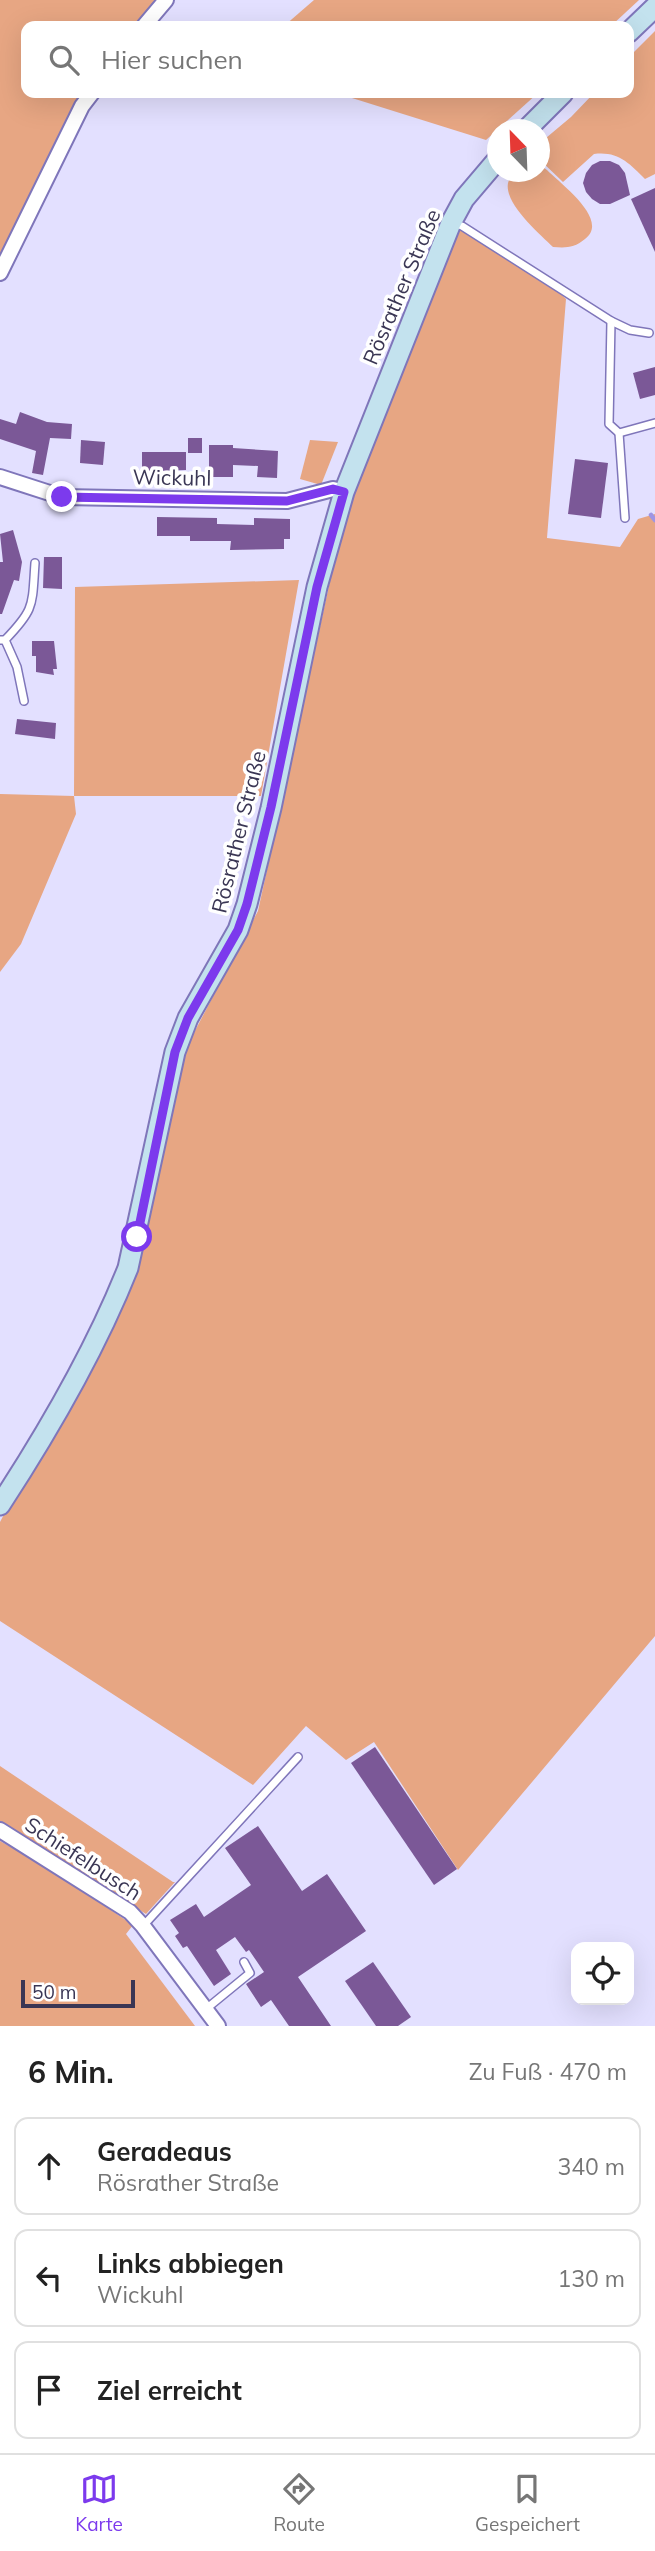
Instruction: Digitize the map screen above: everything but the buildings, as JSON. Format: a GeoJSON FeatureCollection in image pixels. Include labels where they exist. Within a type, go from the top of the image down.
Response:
{"type":"FeatureCollection","features":[{"type":"Feature","properties":{"kind":"street"},"geometry":{"type":"LineString","coordinates":[[148,21],[166,0]]}},
{"type":"Feature","properties":{"kind":"street"},"geometry":{"type":"LineString","coordinates":[[634,27],[655,7]]}},
{"type":"Feature","properties":{"kind":"street"},"geometry":{"type":"LineString","coordinates":[[0,273],[88,98]]}},
{"type":"Feature","properties":{"kind":"street"},"geometry":{"type":"LineString","coordinates":[[537,119],[558,98]]}},
{"type":"Feature","properties":{"kind":"street","name":"Rösrather Straße"},"geometry":{"type":"LineString","coordinates":[[0,1505],[46,1434],[118,1294],[128,1268],[137,1237],[175,1052],[188,1018],[238,930],[247,904],[271,807],[317,587],[344,492],[451,223],[464,199],[487,172]]}},
{"type":"Feature","properties":{"kind":"street","name":"Wickuhl"},"geometry":{"type":"LineString","coordinates":[[0,477],[62,497],[287,501],[333,489],[344,492]]}},
{"type":"Feature","properties":{"kind":"street","name":"Schiefelbusch"},"geometry":{"type":"LineString","coordinates":[[0,1830],[130,1912],[218,2026]]}},
{"type":"Feature","properties":{"kind":"lane"},"geometry":{"type":"LineString","coordinates":[[451,223],[462,226],[611,321],[629,330],[649,333]]}},
{"type":"Feature","properties":{"kind":"lane"},"geometry":{"type":"LineString","coordinates":[[611,321],[609,424],[620,433],[625,518]]}},
{"type":"Feature","properties":{"kind":"lane"},"geometry":{"type":"LineString","coordinates":[[620,433],[655,423]]}},
{"type":"Feature","properties":{"kind":"lane"},"geometry":{"type":"LineString","coordinates":[[24,701],[17,667],[2,640],[22,622],[32,607],[35,564]]}},
{"type":"Feature","properties":{"kind":"lane"},"geometry":{"type":"LineString","coordinates":[[143,1926],[298,1757]]}},
{"type":"Feature","properties":{"kind":"lane"},"geometry":{"type":"LineString","coordinates":[[206,2008],[250,1973],[244,1962]]}},
{"type":"Feature","properties":{"kind":"shaded area"},"geometry":{"type":"Polygon","coordinates":[[[0,0],[160,0],[142,21],[21,21],[21,98],[79,98],[73,105],[0,258],[0,0]]]}},
{"type":"Feature","properties":{"kind":"shaded area"},"geometry":{"type":"Polygon","coordinates":[[[314,0],[639,0],[616,21],[290,21],[314,0]]]}},
{"type":"Feature","properties":{"kind":"shaded area"},"geometry":{"type":"Polygon","coordinates":[[[655,31],[655,174],[645,179],[628,163],[610,154],[594,154],[563,182],[550,170],[550,135],[589,98],[634,98],[634,52],[655,31]]]}},
{"type":"Feature","properties":{"kind":"shaded area"},"geometry":{"type":"Polygon","coordinates":[[[352,98],[532,98],[509,119],[487,119],[487,139],[352,98]]]}},
{"type":"Feature","properties":{"kind":"shaded area"},"geometry":{"type":"Polygon","coordinates":[[[550,173],[581,203],[592,222],[591,231],[577,244],[553,247],[517,209],[508,191],[508,183],[550,182],[550,173]]]}},
{"type":"Feature","properties":{"kind":"shaded area"},"geometry":{"type":"Polygon","coordinates":[[[462,226],[548,281],[566,299],[547,538],[620,547],[638,519],[655,514],[655,1636],[458,1870],[374,1742],[346,1760],[306,1726],[253,1785],[0,1621],[0,1522],[140,1257],[188,1044],[258,911],[340,535],[396,379],[462,226]]]}},
{"type":"Feature","properties":{"kind":"shaded area"},"geometry":{"type":"Polygon","coordinates":[[[310,440],[338,442],[321,485],[300,479],[310,440]]]}},
{"type":"Feature","properties":{"kind":"shaded area"},"geometry":{"type":"Polygon","coordinates":[[[299,580],[261,796],[74,796],[75,587],[299,580]]]}},
{"type":"Feature","properties":{"kind":"shaded area"},"geometry":{"type":"Polygon","coordinates":[[[0,794],[74,796],[76,814],[21,944],[0,972],[0,794]]]}},
{"type":"Feature","properties":{"kind":"shaded area"},"geometry":{"type":"Polygon","coordinates":[[[0,1766],[175,1882],[146,1914],[0,1821],[0,1766]]]}},
{"type":"Feature","properties":{"kind":"shaded area"},"geometry":{"type":"Polygon","coordinates":[[[0,1841],[50,1869],[133,1925],[126,1934],[195,2026],[0,2026],[0,1841]]]}},
{"type":"Feature","properties":{"kind":"waterway"},"geometry":{"type":"LineString","coordinates":[[651,515],[655,520]]}},
{"type":"Feature","properties":{"kind":"route"},"geometry":{"type":"LineString","coordinates":[[62,497],[287,501],[333,489],[344,492],[317,587],[271,807],[247,904],[238,930],[188,1018],[175,1052],[137,1237]]}}]}
